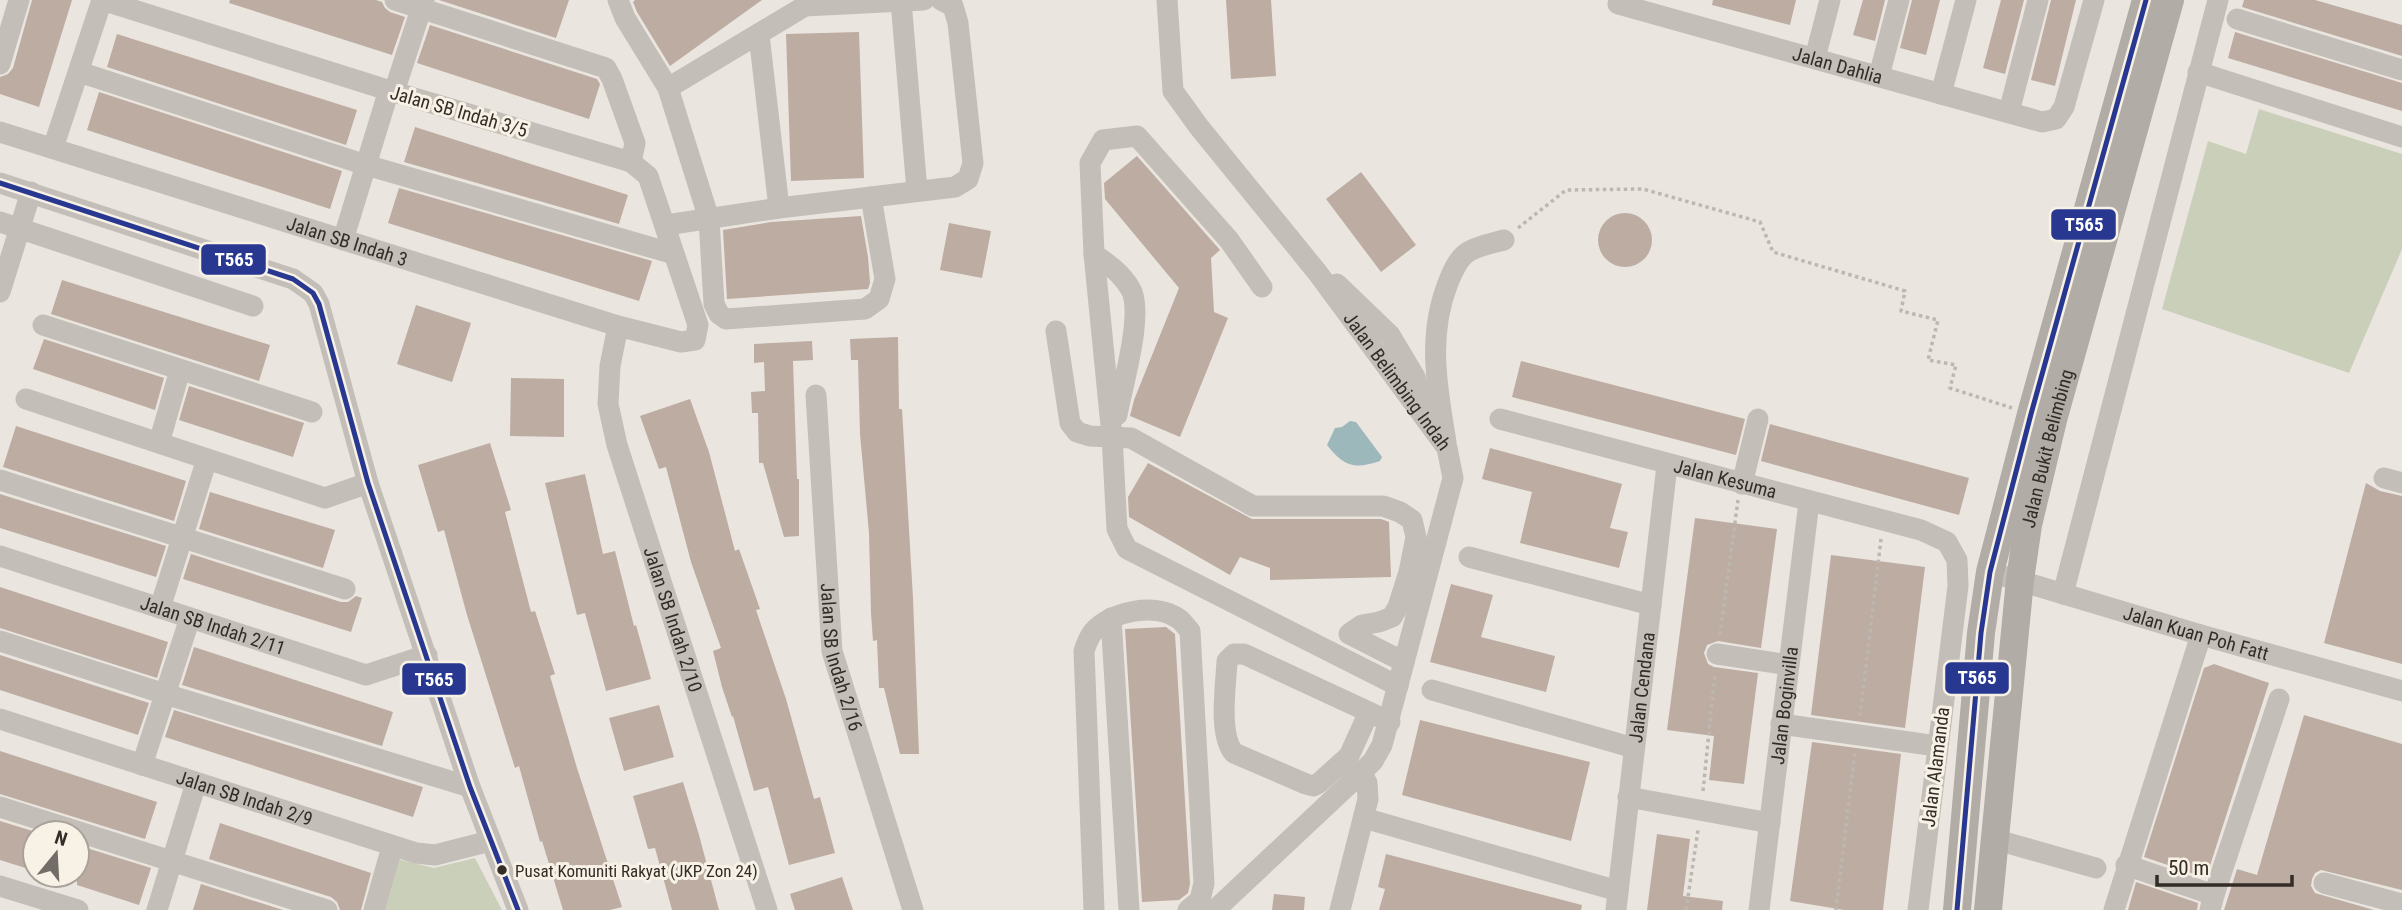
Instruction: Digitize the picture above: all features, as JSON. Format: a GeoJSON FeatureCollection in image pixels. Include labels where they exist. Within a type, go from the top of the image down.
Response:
{"type":"FeatureCollection","features":[{"type":"Feature","properties":{"kind":"main road","name":"Jalan Bukit Belimbing"},"geometry":{"type":"LineString","coordinates":[[1957,910],[1981,633],[1990,572],[2146,0]]}},
{"type":"Feature","properties":{"kind":"main road","name":"Jalan Bukit Belimbing"},"geometry":{"type":"LineString","coordinates":[[1988,910],[1997,840],[2020,580],[2028,525],[2053,420],[2170,0]]}},
{"type":"Feature","properties":{"kind":"street"},"geometry":{"type":"LineString","coordinates":[[0,64],[19,0]]}},
{"type":"Feature","properties":{"kind":"street"},"geometry":{"type":"LineString","coordinates":[[53,148],[102,0]]}},
{"type":"Feature","properties":{"kind":"street","name":"Jalan SB Indah 3/5"},"geometry":{"type":"LineString","coordinates":[[102,0],[631,162]]}},
{"type":"Feature","properties":{"kind":"street"},"geometry":{"type":"LineString","coordinates":[[395,0],[423,4],[606,68],[635,143],[631,162],[648,176],[674,254]]}},
{"type":"Feature","properties":{"kind":"street"},"geometry":{"type":"LineString","coordinates":[[618,0],[625,18],[668,88],[709,219],[714,304],[719,314],[726,319],[865,309],[879,299],[885,279],[871,197]]}},
{"type":"Feature","properties":{"kind":"street"},"geometry":{"type":"LineString","coordinates":[[668,88],[759,35],[803,3],[924,0]]}},
{"type":"Feature","properties":{"kind":"street"},"geometry":{"type":"LineString","coordinates":[[666,225],[779,208],[955,187],[968,179],[972,163],[958,23],[953,6],[941,0]]}},
{"type":"Feature","properties":{"kind":"street","name":"Jalan Belimbing Indah"},"geometry":{"type":"LineString","coordinates":[[1167,0],[1173,91],[1317,272],[1447,448],[1453,478],[1382,745],[1373,761],[1361,773],[1215,910]]}},
{"type":"Feature","properties":{"kind":"street"},"geometry":{"type":"LineString","coordinates":[[1815,58],[1830,0]]}},
{"type":"Feature","properties":{"kind":"street"},"geometry":{"type":"LineString","coordinates":[[1880,76],[1899,0]]}},
{"type":"Feature","properties":{"kind":"street"},"geometry":{"type":"LineString","coordinates":[[1941,94],[1966,0]]}},
{"type":"Feature","properties":{"kind":"street"},"geometry":{"type":"LineString","coordinates":[[2009,112],[2038,0]]}},
{"type":"Feature","properties":{"kind":"street","name":"Jalan Dahlia"},"geometry":{"type":"LineString","coordinates":[[1618,4],[2042,122],[2056,120],[2064,107],[2094,0]]}},
{"type":"Feature","properties":{"kind":"street"},"geometry":{"type":"LineString","coordinates":[[2063,594],[2218,0]]}},
{"type":"Feature","properties":{"kind":"street"},"geometry":{"type":"LineString","coordinates":[[901,1],[917,191]]}},
{"type":"Feature","properties":{"kind":"street"},"geometry":{"type":"LineString","coordinates":[[343,240],[366,165],[423,4]]}},
{"type":"Feature","properties":{"kind":"street"},"geometry":{"type":"LineString","coordinates":[[2237,19],[2402,70]]}},
{"type":"Feature","properties":{"kind":"street"},"geometry":{"type":"LineString","coordinates":[[759,35],[779,208]]}},
{"type":"Feature","properties":{"kind":"street"},"geometry":{"type":"LineString","coordinates":[[79,72],[366,165],[674,254]]}},
{"type":"Feature","properties":{"kind":"street"},"geometry":{"type":"LineString","coordinates":[[2198,72],[2402,137]]}},
{"type":"Feature","properties":{"kind":"street","name":"Jalan SB Indah 3"},"geometry":{"type":"LineString","coordinates":[[0,132],[618,326],[681,342],[695,340],[698,325],[674,254]]}},
{"type":"Feature","properties":{"kind":"street"},"geometry":{"type":"LineString","coordinates":[[1262,286],[1229,240],[1137,136],[1102,140],[1090,163],[1094,254],[1112,436],[1117,529],[1127,550],[1398,686]]}},
{"type":"Feature","properties":{"kind":"street"},"geometry":{"type":"LineString","coordinates":[[0,183],[293,279],[313,293],[319,304],[368,483],[470,787],[518,910]]}},
{"type":"Feature","properties":{"kind":"street"},"geometry":{"type":"LineString","coordinates":[[0,292],[10,225],[31,192]]}},
{"type":"Feature","properties":{"kind":"street"},"geometry":{"type":"LineString","coordinates":[[10,225],[253,306]]}},
{"type":"Feature","properties":{"kind":"street"},"geometry":{"type":"LineString","coordinates":[[1447,448],[1437,386],[1434,339],[1440,303],[1454,268],[1468,252],[1504,240]]}},
{"type":"Feature","properties":{"kind":"street"},"geometry":{"type":"LineString","coordinates":[[1094,254],[1116,270],[1131,289],[1136,305],[1134,330],[1112,436]]}},
{"type":"Feature","properties":{"kind":"street"},"geometry":{"type":"LineString","coordinates":[[43,325],[312,412]]}},
{"type":"Feature","properties":{"kind":"street","name":"Jalan SB Indah 2/10"},"geometry":{"type":"LineString","coordinates":[[618,326],[610,366],[608,404],[617,445],[767,910]]}},
{"type":"Feature","properties":{"kind":"street"},"geometry":{"type":"LineString","coordinates":[[1056,331],[1070,423],[1077,432],[1090,436],[1131,438],[1252,506],[1383,506],[1412,520],[1416,537],[1398,607],[1392,617],[1362,625],[1349,634],[1333,654]]}},
{"type":"Feature","properties":{"kind":"street"},"geometry":{"type":"LineString","coordinates":[[159,443],[180,370]]}},
{"type":"Feature","properties":{"kind":"street","name":"Jalan SB Indah 2/16"},"geometry":{"type":"LineString","coordinates":[[816,395],[832,652],[913,910]]}},
{"type":"Feature","properties":{"kind":"street"},"geometry":{"type":"LineString","coordinates":[[26,399],[325,498],[368,483]]}},
{"type":"Feature","properties":{"kind":"street","name":"Jalan Kesuma"},"geometry":{"type":"LineString","coordinates":[[1500,419],[1742,485],[1921,530],[1947,542]]}},
{"type":"Feature","properties":{"kind":"street"},"geometry":{"type":"LineString","coordinates":[[1742,485],[1758,419]]}},
{"type":"Feature","properties":{"kind":"street"},"geometry":{"type":"LineString","coordinates":[[160,608],[207,458]]}},
{"type":"Feature","properties":{"kind":"street","name":"Jalan Cendana"},"geometry":{"type":"LineString","coordinates":[[1617,900],[1667,465]]}},
{"type":"Feature","properties":{"kind":"street"},"geometry":{"type":"LineString","coordinates":[[0,480],[345,589]]}},
{"type":"Feature","properties":{"kind":"street","name":"Jalan Boginvilla"},"geometry":{"type":"LineString","coordinates":[[1759,910],[1809,502]]}},
{"type":"Feature","properties":{"kind":"street","name":"Jalan Alamanda"},"geometry":{"type":"LineString","coordinates":[[1918,910],[1958,586],[1957,560],[1947,542]]}},
{"type":"Feature","properties":{"kind":"street","name":"Jalan SB Indah 2/11"},"geometry":{"type":"LineString","coordinates":[[0,556],[366,675],[427,656]]}},
{"type":"Feature","properties":{"kind":"street"},"geometry":{"type":"LineString","coordinates":[[1469,557],[1651,605]]}},
{"type":"Feature","properties":{"kind":"street","name":"Jalan Kuan Poh Fatt"},"geometry":{"type":"LineString","coordinates":[[1990,572],[2402,691]]}},
{"type":"Feature","properties":{"kind":"street"},"geometry":{"type":"LineString","coordinates":[[1094,910],[1084,651],[1092,632],[1111,618],[1131,612],[1159,611],[1179,618],[1190,631],[1204,883],[1200,900],[1188,910]]}},
{"type":"Feature","properties":{"kind":"street"},"geometry":{"type":"LineString","coordinates":[[142,765],[190,618]]}},
{"type":"Feature","properties":{"kind":"street"},"geometry":{"type":"LineString","coordinates":[[1111,618],[1129,910]]}},
{"type":"Feature","properties":{"kind":"street"},"geometry":{"type":"LineString","coordinates":[[1349,634],[1404,662]]}},
{"type":"Feature","properties":{"kind":"street"},"geometry":{"type":"LineString","coordinates":[[2113,910],[2201,635]]}},
{"type":"Feature","properties":{"kind":"street"},"geometry":{"type":"LineString","coordinates":[[0,641],[470,787]]}},
{"type":"Feature","properties":{"kind":"street"},"geometry":{"type":"LineString","coordinates":[[1298,679],[1312,644]]}},
{"type":"Feature","properties":{"kind":"street"},"geometry":{"type":"LineString","coordinates":[[1369,712],[1349,756],[1313,786],[1234,753],[1226,740],[1227,661],[1234,654],[1244,654],[1369,712],[1390,722]]}},
{"type":"Feature","properties":{"kind":"street"},"geometry":{"type":"LineString","coordinates":[[1717,654],[1789,665]]}},
{"type":"Feature","properties":{"kind":"street"},"geometry":{"type":"LineString","coordinates":[[1432,690],[1634,748]]}},
{"type":"Feature","properties":{"kind":"street"},"geometry":{"type":"LineString","coordinates":[[2126,865],[2212,902],[2279,699]]}},
{"type":"Feature","properties":{"kind":"street","name":"Jalan SB Indah 2/9"},"geometry":{"type":"LineString","coordinates":[[0,719],[416,853],[435,855],[489,841]]}},
{"type":"Feature","properties":{"kind":"street"},"geometry":{"type":"LineString","coordinates":[[1782,724],[1937,746]]}},
{"type":"Feature","properties":{"kind":"street"},"geometry":{"type":"LineString","coordinates":[[1340,910],[1368,799],[1367,783],[1361,773]]}},
{"type":"Feature","properties":{"kind":"street"},"geometry":{"type":"LineString","coordinates":[[157,910],[196,783]]}},
{"type":"Feature","properties":{"kind":"street"},"geometry":{"type":"LineString","coordinates":[[1628,797],[1770,823]]}},
{"type":"Feature","properties":{"kind":"street"},"geometry":{"type":"LineString","coordinates":[[0,807],[327,910]]}},
{"type":"Feature","properties":{"kind":"street"},"geometry":{"type":"LineString","coordinates":[[1364,818],[1617,900]]}},
{"type":"Feature","properties":{"kind":"street"},"geometry":{"type":"LineString","coordinates":[[1997,840],[2096,868]]}},
{"type":"Feature","properties":{"kind":"street"},"geometry":{"type":"LineString","coordinates":[[374,910],[392,847]]}},
{"type":"Feature","properties":{"kind":"street"},"geometry":{"type":"LineString","coordinates":[[2324,883],[2402,904]]}},
{"type":"Feature","properties":{"kind":"street"},"geometry":{"type":"LineString","coordinates":[[0,886],[78,910]]}},
{"type":"Feature","properties":{"kind":"path"},"geometry":{"type":"LineString","coordinates":[[1504,240],[1566,190],[1643,189],[1760,222],[1773,252],[1905,291],[1901,311],[1938,320],[1928,360],[1956,365],[1950,388],[2031,414]]}},
{"type":"Feature","properties":{"kind":"path"},"geometry":{"type":"LineString","coordinates":[[1686,910],[1701,810]]}},
{"type":"Feature","properties":{"kind":"green space"},"geometry":{"type":"Polygon","coordinates":[[[2259,109],[2402,154],[2402,249],[2349,373],[2162,309],[2208,141],[2246,154],[2259,109]]]}},
{"type":"Feature","properties":{"kind":"green space"},"geometry":{"type":"Polygon","coordinates":[[[475,858],[502,910],[381,910],[397,859],[434,868],[475,858]]]}},
{"type":"Feature","properties":{"kind":"water"},"geometry":{"type":"Polygon","coordinates":[[[1350,421],[1356,422],[1382,457],[1380,461],[1363,465],[1350,464],[1339,458],[1327,445],[1335,428],[1350,421]]]}},
{"type":"Feature","properties":{"kind":"building"},"geometry":{"type":"Polygon","coordinates":[[[32,0],[72,0],[39,107],[0,94],[0,77],[13,68],[32,0]]]}},
{"type":"Feature","properties":{"kind":"building"},"geometry":{"type":"Polygon","coordinates":[[[230,0],[376,0],[382,2],[390,12],[405,17],[392,55],[229,3],[230,0]]]}},
{"type":"Feature","properties":{"kind":"building"},"geometry":{"type":"Polygon","coordinates":[[[439,0],[569,0],[556,38],[439,0]]]}},
{"type":"Feature","properties":{"kind":"building"},"geometry":{"type":"Polygon","coordinates":[[[762,0],[670,66],[637,12],[633,2],[762,0]]]}},
{"type":"Feature","properties":{"kind":"building"},"geometry":{"type":"Polygon","coordinates":[[[1226,0],[1271,0],[1276,76],[1231,79],[1226,0]]]}},
{"type":"Feature","properties":{"kind":"building"},"geometry":{"type":"Polygon","coordinates":[[[1713,0],[1796,0],[1790,25],[1712,5],[1713,0]]]}},
{"type":"Feature","properties":{"kind":"building"},"geometry":{"type":"Polygon","coordinates":[[[1863,0],[1885,0],[1875,41],[1853,35],[1863,0]]]}},
{"type":"Feature","properties":{"kind":"building"},"geometry":{"type":"Polygon","coordinates":[[[1912,0],[1940,0],[1926,55],[1900,48],[1912,0]]]}},
{"type":"Feature","properties":{"kind":"building"},"geometry":{"type":"Polygon","coordinates":[[[2001,0],[2024,0],[2005,74],[1983,68],[2001,0]]]}},
{"type":"Feature","properties":{"kind":"building"},"geometry":{"type":"Polygon","coordinates":[[[2051,0],[2076,0],[2055,86],[2031,80],[2051,0]]]}},
{"type":"Feature","properties":{"kind":"building"},"geometry":{"type":"Polygon","coordinates":[[[2244,0],[2315,0],[2402,25],[2402,56],[2242,7],[2244,0]]]}},
{"type":"Feature","properties":{"kind":"building"},"geometry":{"type":"Polygon","coordinates":[[[430,25],[597,79],[600,84],[589,119],[417,63],[430,25]]]}},
{"type":"Feature","properties":{"kind":"building"},"geometry":{"type":"Polygon","coordinates":[[[859,32],[864,178],[791,181],[786,34],[859,32]]]}},
{"type":"Feature","properties":{"kind":"building"},"geometry":{"type":"Polygon","coordinates":[[[2235,32],[2402,83],[2402,111],[2228,58],[2235,32]]]}},
{"type":"Feature","properties":{"kind":"building"},"geometry":{"type":"Polygon","coordinates":[[[117,34],[357,110],[346,145],[107,67],[117,34]]]}},
{"type":"Feature","properties":{"kind":"building"},"geometry":{"type":"Polygon","coordinates":[[[99,92],[342,171],[330,209],[87,130],[99,92]]]}},
{"type":"Feature","properties":{"kind":"building"},"geometry":{"type":"Polygon","coordinates":[[[415,127],[628,195],[619,224],[404,162],[415,127]]]}},
{"type":"Feature","properties":{"kind":"building"},"geometry":{"type":"Polygon","coordinates":[[[1137,156],[1220,250],[1211,258],[1214,312],[1228,318],[1180,437],[1130,416],[1179,288],[1105,199],[1104,183],[1137,156]]]}},
{"type":"Feature","properties":{"kind":"building"},"geometry":{"type":"Polygon","coordinates":[[[1361,172],[1416,245],[1381,272],[1326,199],[1361,172]]]}},
{"type":"Feature","properties":{"kind":"building"},"geometry":{"type":"Polygon","coordinates":[[[399,188],[652,261],[639,301],[388,223],[399,188]]]}},
{"type":"Feature","properties":{"kind":"building"},"geometry":{"type":"Polygon","coordinates":[[[1630,213],[1640,217],[1648,225],[1652,240],[1648,255],[1640,263],[1620,267],[1610,263],[1602,255],[1598,235],[1602,225],[1610,217],[1630,213]]]}},
{"type":"Feature","properties":{"kind":"building"},"geometry":{"type":"Polygon","coordinates":[[[861,216],[868,257],[868,289],[727,299],[723,230],[771,222],[861,216]]]}},
{"type":"Feature","properties":{"kind":"building"},"geometry":{"type":"Polygon","coordinates":[[[949,223],[991,231],[982,278],[940,270],[949,223]]]}},
{"type":"Feature","properties":{"kind":"building"},"geometry":{"type":"Polygon","coordinates":[[[62,280],[270,345],[259,381],[51,314],[62,280]]]}},
{"type":"Feature","properties":{"kind":"building"},"geometry":{"type":"Polygon","coordinates":[[[416,305],[471,323],[452,382],[397,364],[416,305]]]}},
{"type":"Feature","properties":{"kind":"building"},"geometry":{"type":"Polygon","coordinates":[[[898,337],[899,409],[902,409],[913,598],[919,754],[900,754],[884,688],[879,688],[877,640],[873,641],[871,613],[869,533],[860,434],[858,360],[851,360],[850,339],[898,337]]]}},
{"type":"Feature","properties":{"kind":"building"},"geometry":{"type":"Polygon","coordinates":[[[44,339],[164,378],[155,410],[33,369],[44,339]]]}},
{"type":"Feature","properties":{"kind":"building"},"geometry":{"type":"Polygon","coordinates":[[[812,341],[813,360],[793,361],[799,536],[784,537],[763,463],[759,463],[758,413],[752,413],[751,392],[765,391],[764,362],[754,363],[754,344],[812,341]]]}},
{"type":"Feature","properties":{"kind":"building"},"geometry":{"type":"Polygon","coordinates":[[[1521,361],[1745,419],[1736,455],[1512,397],[1521,361]]]}},
{"type":"Feature","properties":{"kind":"building"},"geometry":{"type":"Polygon","coordinates":[[[511,378],[564,379],[564,437],[510,436],[511,378]]]}},
{"type":"Feature","properties":{"kind":"building"},"geometry":{"type":"Polygon","coordinates":[[[189,386],[304,423],[293,457],[179,420],[189,386]]]}},
{"type":"Feature","properties":{"kind":"building"},"geometry":{"type":"Polygon","coordinates":[[[690,399],[709,452],[735,551],[739,549],[760,609],[756,610],[786,699],[814,799],[820,797],[835,853],[789,865],[768,787],[754,791],[713,651],[721,648],[691,562],[666,467],[659,469],[640,416],[690,399]]]}},
{"type":"Feature","properties":{"kind":"building"},"geometry":{"type":"Polygon","coordinates":[[[1770,424],[1969,478],[1959,515],[1761,461],[1770,424]]]}},
{"type":"Feature","properties":{"kind":"building"},"geometry":{"type":"Polygon","coordinates":[[[16,426],[186,481],[174,521],[3,467],[16,426]]]}},
{"type":"Feature","properties":{"kind":"building"},"geometry":{"type":"Polygon","coordinates":[[[490,443],[511,510],[505,512],[531,612],[535,611],[555,674],[550,676],[622,907],[610,910],[563,910],[542,841],[540,842],[519,766],[515,768],[467,615],[444,530],[438,532],[418,465],[490,443]]]}},
{"type":"Feature","properties":{"kind":"building"},"geometry":{"type":"Polygon","coordinates":[[[1490,448],[1622,484],[1610,528],[1628,532],[1619,568],[1520,543],[1532,492],[1482,479],[1490,448]]]}},
{"type":"Feature","properties":{"kind":"building"},"geometry":{"type":"Polygon","coordinates":[[[1148,463],[1252,519],[1381,519],[1389,522],[1391,577],[1270,580],[1270,568],[1240,557],[1230,575],[1129,517],[1128,497],[1148,463]]]}},
{"type":"Feature","properties":{"kind":"building"},"geometry":{"type":"Polygon","coordinates":[[[585,474],[603,554],[615,551],[651,679],[606,691],[585,613],[577,615],[545,483],[585,474]]]}},
{"type":"Feature","properties":{"kind":"building"},"geometry":{"type":"Polygon","coordinates":[[[2366,483],[2380,491],[2402,496],[2402,664],[2324,643],[2366,483]]]}},
{"type":"Feature","properties":{"kind":"building"},"geometry":{"type":"Polygon","coordinates":[[[210,492],[335,530],[323,568],[199,529],[210,492]]]}},
{"type":"Feature","properties":{"kind":"building"},"geometry":{"type":"Polygon","coordinates":[[[0,494],[166,546],[156,577],[0,528],[0,494]]]}},
{"type":"Feature","properties":{"kind":"building"},"geometry":{"type":"Polygon","coordinates":[[[1695,518],[1777,529],[1761,648],[1718,641],[1707,645],[1704,653],[1708,664],[1714,667],[1758,673],[1744,784],[1709,780],[1714,736],[1667,730],[1695,518]]]}},
{"type":"Feature","properties":{"kind":"building"},"geometry":{"type":"Polygon","coordinates":[[[191,554],[341,602],[348,602],[356,596],[362,598],[351,632],[183,579],[191,554]]]}},
{"type":"Feature","properties":{"kind":"building"},"geometry":{"type":"Polygon","coordinates":[[[1831,555],[1925,567],[1905,728],[1811,715],[1831,555]]]}},
{"type":"Feature","properties":{"kind":"building"},"geometry":{"type":"Polygon","coordinates":[[[1451,584],[1493,595],[1481,637],[1555,656],[1546,692],[1430,662],[1451,584]]]}},
{"type":"Feature","properties":{"kind":"building"},"geometry":{"type":"Polygon","coordinates":[[[0,587],[168,642],[157,678],[0,628],[0,587]]]}},
{"type":"Feature","properties":{"kind":"building"},"geometry":{"type":"Polygon","coordinates":[[[1166,627],[1175,634],[1190,884],[1188,893],[1179,900],[1142,902],[1125,629],[1166,627]]]}},
{"type":"Feature","properties":{"kind":"building"},"geometry":{"type":"Polygon","coordinates":[[[194,647],[393,712],[382,746],[182,685],[194,647]]]}},
{"type":"Feature","properties":{"kind":"building"},"geometry":{"type":"Polygon","coordinates":[[[0,655],[149,703],[138,735],[0,690],[0,655]]]}},
{"type":"Feature","properties":{"kind":"building"},"geometry":{"type":"Polygon","coordinates":[[[2214,664],[2269,683],[2206,878],[2144,857],[2204,668],[2214,664]]]}},
{"type":"Feature","properties":{"kind":"building"},"geometry":{"type":"Polygon","coordinates":[[[659,705],[674,757],[624,771],[609,718],[659,705]]]}},
{"type":"Feature","properties":{"kind":"building"},"geometry":{"type":"Polygon","coordinates":[[[174,710],[423,787],[413,817],[165,737],[174,710]]]}},
{"type":"Feature","properties":{"kind":"building"},"geometry":{"type":"Polygon","coordinates":[[[2304,715],[2402,744],[2402,890],[2321,870],[2315,873],[2312,879],[2311,886],[2315,893],[2374,910],[2224,910],[2237,869],[2257,875],[2304,715]]]}},
{"type":"Feature","properties":{"kind":"building"},"geometry":{"type":"Polygon","coordinates":[[[1420,720],[1590,762],[1571,841],[1402,795],[1420,720]]]}},
{"type":"Feature","properties":{"kind":"building"},"geometry":{"type":"Polygon","coordinates":[[[1812,742],[1901,754],[1883,910],[1844,910],[1790,901],[1812,742]]]}},
{"type":"Feature","properties":{"kind":"building"},"geometry":{"type":"Polygon","coordinates":[[[0,751],[157,802],[145,839],[91,822],[91,819],[81,819],[0,794],[0,751]]]}},
{"type":"Feature","properties":{"kind":"building"},"geometry":{"type":"Polygon","coordinates":[[[683,782],[719,910],[672,910],[655,848],[648,849],[633,796],[683,782]]]}},
{"type":"Feature","properties":{"kind":"building"},"geometry":{"type":"Polygon","coordinates":[[[0,821],[21,827],[21,867],[0,860],[0,821]]]}},
{"type":"Feature","properties":{"kind":"building"},"geometry":{"type":"Polygon","coordinates":[[[220,823],[371,873],[361,910],[340,910],[331,897],[209,859],[220,823]]]}},
{"type":"Feature","properties":{"kind":"building"},"geometry":{"type":"Polygon","coordinates":[[[1657,834],[1690,839],[1683,896],[1723,901],[1722,910],[1647,910],[1657,834]]]}},
{"type":"Feature","properties":{"kind":"building"},"geometry":{"type":"Polygon","coordinates":[[[91,849],[151,868],[139,905],[89,889],[91,849]]]}},
{"type":"Feature","properties":{"kind":"building"},"geometry":{"type":"Polygon","coordinates":[[[1386,854],[1582,905],[1581,910],[1379,910],[1385,889],[1378,887],[1386,854]]]}},
{"type":"Feature","properties":{"kind":"building"},"geometry":{"type":"Polygon","coordinates":[[[842,877],[853,910],[795,910],[790,894],[842,877]]]}},
{"type":"Feature","properties":{"kind":"building"},"geometry":{"type":"Polygon","coordinates":[[[2136,882],[2198,903],[2197,910],[2128,910],[2136,882]]]}},
{"type":"Feature","properties":{"kind":"building"},"geometry":{"type":"Polygon","coordinates":[[[201,884],[283,910],[193,910],[201,884]]]}},
{"type":"Feature","properties":{"kind":"building"},"geometry":{"type":"Polygon","coordinates":[[[1274,894],[1305,897],[1304,910],[1272,910],[1274,894]]]}},
{"type":"Feature","properties":{"kind":"transit line","name":"T565"},"geometry":{"type":"LineString","coordinates":[[1957,910],[1981,633],[1990,572],[2146,0]]}},
{"type":"Feature","properties":{"kind":"transit line","name":"T565"},"geometry":{"type":"LineString","coordinates":[[0,183],[293,279],[313,293],[319,304],[368,483],[470,787],[518,910]]}},
{"type":"Feature","properties":{"kind":"place","name":"Pusat Komuniti Rakyat (JKP Zon 24)"},"geometry":{"type":"Point","coordinates":[502,870]}}]}
